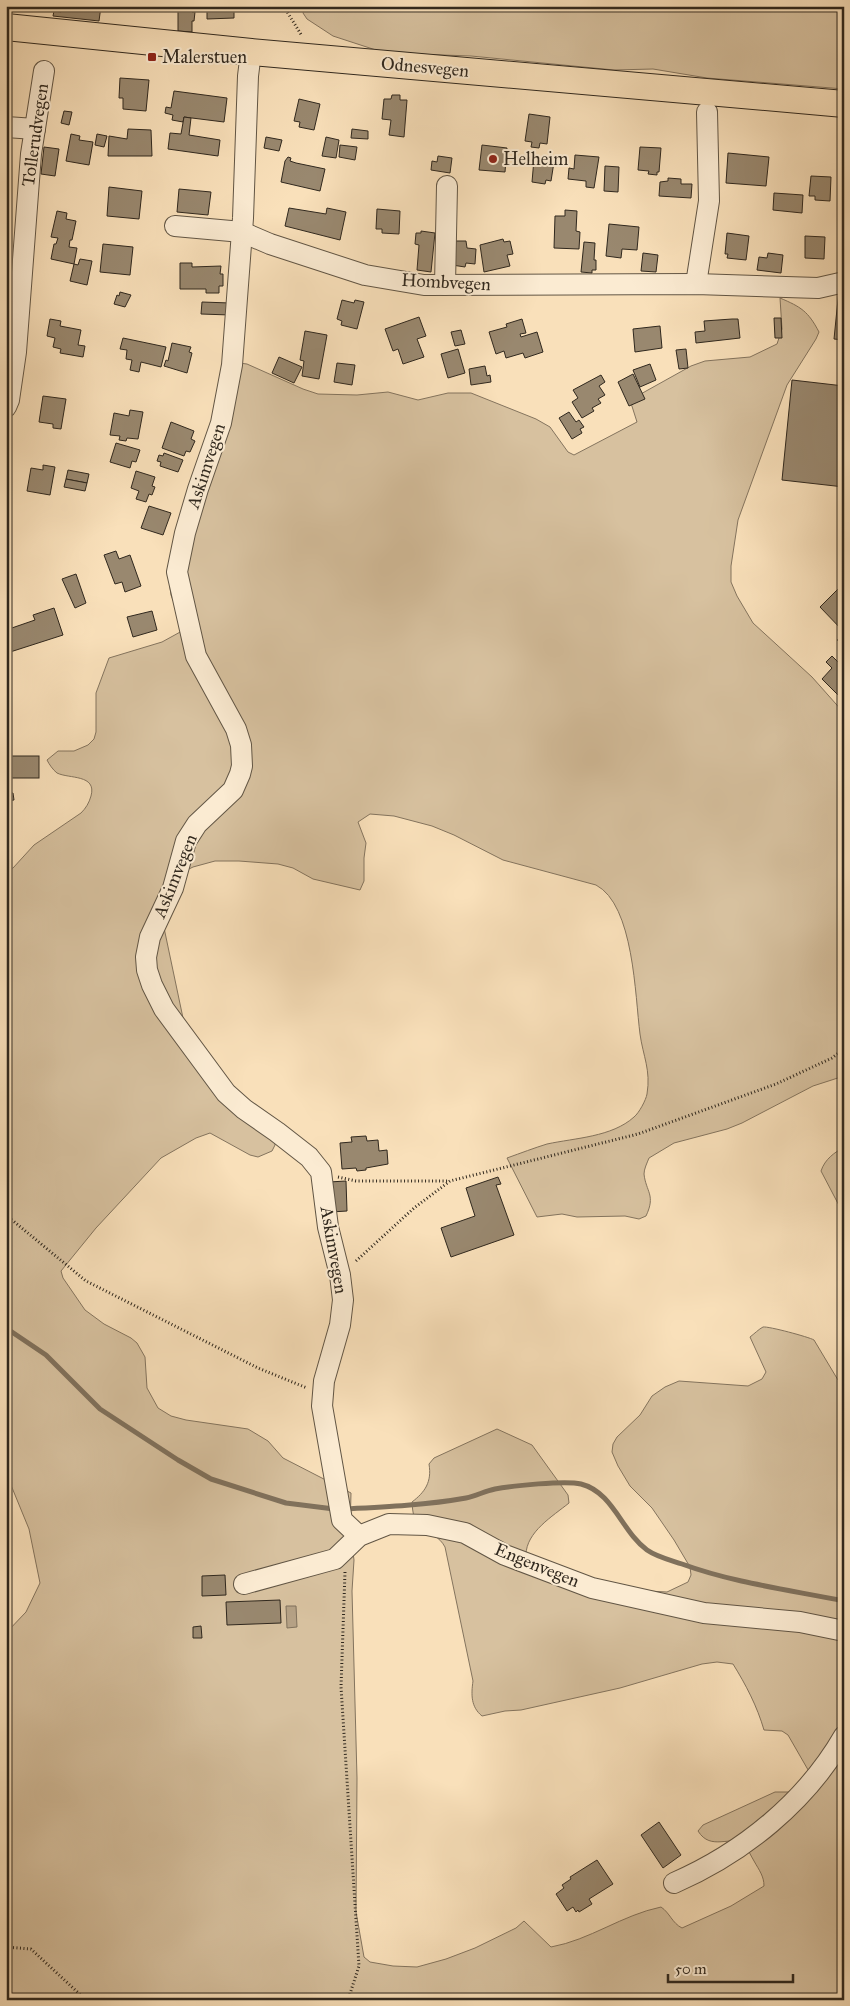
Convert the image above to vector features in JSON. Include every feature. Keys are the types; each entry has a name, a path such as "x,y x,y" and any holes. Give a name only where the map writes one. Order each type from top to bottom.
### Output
{"main road":[{"name":"Odnesvegen","path":"6,27 251,52 844,104"}],"street":[{"name":"Askimvegen","path":"251,52 248,76 242,232 232,365 221,423 185,533 178,572 196,656 236,729 241,745 242,766 233,790 197,824 186,841 173,888 150,937 146,957 147,970 152,985 164,1009 226,1094 309,1157 321,1172 328,1227 342,1286 342,1312 322,1393 322,1406 342,1520 352,1543"},
{"name":"Tollerudvegen","path":"6,407 9,400 16,352 14,273 30,154 44,71"},
{"path":"696,284 709,201 707,112"},
{"path":"6,127 34,130"},
{"path":"445,285 447,186"},
{"name":"Hombvegen","path":"175,226 242,232 270,244 364,275 424,285 696,284 818,288 840,283"},
{"name":"Engenvegen","path":"244,1584 335,1559 352,1543 389,1524 427,1525 465,1534 505,1555 592,1588 704,1613 800,1622 844,1631"},
{"path":"674,1883 726,1856 764,1828 820,1772 844,1736"}],"path":[{"path":"321,1172 356,1181 450,1181 602,1145 647,1132 776,1084 832,1058 844,1049"},
{"path":"340,1275 414,1208 450,1181"},
{"path":"6,1215 86,1281 258,1368 322,1393"},
{"path":"348,2000 359,1966 341,1687 352,1543"},
{"path":"6,1947 31,1948 86,2000"}],"shaded area":[{"path":"304,6 844,6 844,89 707,78 653,69 614,70 471,56 385,53 333,36 307,19 303,13"},
{"path":"780,298 803,310 819,332 787,385 738,520 731,566 731,582 753,623 812,677 844,713 844,1076 813,1086 727,1129 674,1143 649,1158 644,1174 650,1194 649,1209 646,1216 639,1219 625,1216 577,1217 562,1214 537,1217 507,1158 547,1144 593,1136 615,1129 636,1115 646,1097 648,1085 647,1070 640,1034 634,975 625,931 618,911 609,896 596,885 503,860 432,826 394,816 370,814 358,822 366,843 364,881 360,890 313,879 293,868 278,864 239,861 215,861 193,867 173,877 159,904 183,1018 207,1066 275,1137 275,1145 272,1151 258,1157 250,1155 210,1133 196,1138 161,1158 96,1228 61,1271 63,1278 85,1310 104,1324 137,1343 145,1357 147,1388 158,1408 171,1416 186,1420 248,1429 268,1441 283,1458 351,1493 350,1530 354,1560 352,1591 357,1778 356,1912 364,1957 370,1962 393,1966 417,1967 446,1959 475,1948 516,1928 524,1921 551,1947 579,1939 633,1916 661,1907 682,1928 731,1906 764,1886 761,1873 744,1845 733,1841 715,1842 703,1837 698,1831 703,1825 775,1792 798,1792 811,1775 788,1735 782,1731 764,1730 751,1696 733,1664 717,1662 702,1664 620,1688 521,1710 482,1716 474,1705 473,1681 445,1547 440,1540 425,1532 416,1523 412,1502 421,1494 426,1486 430,1470 429,1464 434,1458 497,1429 532,1445 568,1495 569,1503 548,1519 530,1539 526,1555 627,1590 667,1592 688,1582 691,1575 690,1567 652,1508 630,1486 618,1466 612,1452 613,1444 617,1437 640,1415 652,1396 665,1387 679,1381 748,1386 762,1379 766,1372 750,1337 763,1327 814,1340 838,1380 844,1382 844,2000 6,2000 6,1633 26,1612 40,1583 29,1529 6,1473 6,872 13,868 34,845 81,813 89,801 92,789 90,784 81,778 57,773 47,760 58,751 74,751 88,745 94,739 96,732 96,693 109,658 162,642 182,631 182,623 171,595 169,580 239,363 247,364 318,394 357,395 388,392 418,400 448,393 471,393 536,419 550,427 568,452 574,455 637,422 630,400 691,366 705,361 750,357 777,344 782,329"},
{"path":"844,1147 844,1215 821,1171 827,1160"},
{"path":"286,1606 296,1606 297,1627 287,1628"}],"building":[{"path":"61,6 101,6 99,21 53,16 54,11 61,12"},
{"path":"178,6 193,7 192,12 195,12 194,21 192,21 192,32 178,31"},
{"path":"207,6 234,6 234,18 207,19"},
{"path":"120,78 149,80 146,111 123,109 123,98 119,98"},
{"path":"174,91 227,98 224,122 184,117 183,122 172,120 173,115 165,113 166,107 171,108"},
{"path":"392,95 400,95 400,100 407,100 404,137 389,135 391,120 382,119 384,99 391,99"},
{"path":"299,99 320,104 314,130 299,127 300,122 294,121"},
{"path":"64,111 72,112 69,125 61,123"},
{"path":"529,114 550,117 547,144 540,143 539,148 531,147 532,142 525,141"},
{"path":"184,117 191,118 189,135 220,140 218,156 168,149 170,133 181,134"},
{"path":"128,129 151,130 152,156 108,156 109,136 127,139"},
{"path":"352,129 368,131 368,139 351,138"},
{"path":"71,134 80,136 79,140 93,142 89,165 66,161"},
{"path":"97,134 107,136 104,147 95,145"},
{"path":"266,137 282,140 279,151 264,148"},
{"path":"326,137 339,140 336,158 322,156"},
{"path":"340,145 357,147 355,160 339,157"},
{"name":"Helheim","path":"482,145 507,148 505,172 479,170"},
{"path":"44,147 59,149 55,176 41,174"},
{"path":"640,147 661,148 659,172 657,172 657,175 648,174 649,171 638,170"},
{"path":"728,153 769,157 766,186 726,183"},
{"path":"575,155 599,157 594,188 586,187 586,181 568,179 569,168 574,169"},
{"path":"438,156 452,158 450,173 431,170 432,161 437,162"},
{"path":"288,157 291,158 290,161 296,163 325,169 320,191 281,182 285,161"},
{"path":"534,159 554,162 551,181 546,180 545,184 532,182"},
{"path":"605,166 619,167 618,192 604,191"},
{"path":"811,176 831,177 830,201 815,200 815,196 809,196"},
{"path":"668,178 681,179 681,184 692,184 691,198 659,196 660,182 668,181"},
{"path":"109,187 142,191 139,219 107,216"},
{"path":"179,189 211,192 208,215 177,212"},
{"path":"774,193 803,195 802,213 773,210"},
{"path":"289,208 326,214 327,208 346,212 340,240 285,226"},
{"path":"377,209 400,211 399,234 382,233 382,229 376,229"},
{"path":"565,210 577,211 576,231 580,232 579,249 554,248 555,216 565,216"},
{"path":"57,211 67,213 66,219 76,221 69,247 77,248 74,264 51,259 54,244 56,244 58,238 51,237"},
{"path":"609,224 639,227 637,250 622,249 621,258 606,256"},
{"path":"421,231 435,233 431,272 417,270 419,245 415,244 416,233 421,233"},
{"path":"727,233 749,236 746,260 727,258 728,254 725,254"},
{"path":"805,236 825,237 824,259 805,258"},
{"path":"503,239 504,242 510,241 513,254 507,255 510,266 484,272 480,245"},
{"path":"456,241 466,241 467,248 476,249 475,264 466,263 465,267 452,265"},
{"path":"584,242 595,243 594,260 596,260 596,270 592,270 592,273 581,272"},
{"path":"103,244 133,247 130,275 100,272"},
{"path":"643,253 658,255 656,272 641,271"},
{"path":"768,253 783,255 781,273 757,270 759,257 767,258"},
{"path":"80,259 92,261 87,285 70,281 74,264 78,265"},
{"path":"180,263 192,263 192,267 221,266 220,274 223,274 223,286 219,286 219,293 206,293 206,289 180,289"},
{"path":"839,289 844,290 844,340 834,339"},
{"path":"120,292 131,295 125,307 114,304"},
{"path":"342,300 354,303 355,300 364,302 357,329 341,325 342,321 337,319"},
{"path":"202,302 230,303 230,315 201,314"},
{"path":"419,317 426,336 417,339 424,357 403,364 398,349 393,351 385,329"},
{"path":"774,318 781,318 782,338 775,338"},
{"path":"50,319 61,321 60,326 81,330 78,345 85,346 83,357 60,353 61,349 53,347 55,338 47,336"},
{"path":"522,319 526,333 520,334 521,337 537,332 543,352 525,358 523,353 506,358 504,351 496,354 489,332 507,327 506,324"},
{"path":"738,319 740,338 696,343 695,332 705,331 704,321"},
{"path":"660,326 662,348 635,352 633,329"},
{"path":"461,330 465,344 455,346 451,332"},
{"path":"305,331 327,335 319,379 302,376 304,361 300,360"},
{"path":"123,338 166,347 161,367 141,362 139,372 130,370 132,360 126,359 127,350 120,349"},
{"path":"172,343 191,347 189,352 192,353 187,373 164,366 166,360 168,361"},
{"path":"458,349 465,373 448,378 441,354"},
{"path":"686,349 688,368 679,369 676,350"},
{"path":"279,357 302,367 294,383 272,373"},
{"path":"337,363 355,365 352,385 334,382"},
{"path":"650,364 656,380 640,387 633,370"},
{"path":"485,366 487,376 490,375 491,382 471,385 469,369"},
{"path":"633,374 645,399 629,406 618,382"},
{"path":"601,375 605,382 599,386 605,395 598,399 601,403 592,408 594,411 582,418 572,402 578,398 573,390"},
{"path":"792,380 844,386 844,487 782,480"},
{"path":"43,396 66,399 61,429 53,428 53,424 39,422"},
{"path":"130,410 143,412 138,439 127,438 126,441 119,440 120,436 110,435 114,413 129,416"},
{"path":"569,412 576,422 579,420 584,427 580,429 582,433 572,439 559,418"},
{"path":"171,422 194,431 191,439 195,441 190,452 186,451 184,456 162,448"},
{"path":"116,443 140,450 136,462 132,461 130,468 110,462"},
{"path":"164,453 183,460 178,472 160,466 161,462 157,461 159,455 163,456"},
{"path":"43,465 55,467 50,495 27,491 31,468 43,470"},
{"path":"68,470 89,474 87,483 66,479"},
{"path":"136,471 155,477 152,486 155,487 152,495 149,494 146,502 136,499 139,491 131,488"},
{"path":"66,479 87,483 85,491 64,487"},
{"path":"149,506 171,513 163,535 141,528"},
{"path":"116,551 119,559 130,555 141,586 125,592 122,582 115,584 104,555"},
{"path":"76,574 86,603 75,608 62,579"},
{"path":"844,583 844,632 820,607"},
{"path":"54,608 63,635 7,653 6,630 35,620 33,615"},
{"path":"152,611 157,630 133,637 127,617"},
{"path":"844,634 844,647 837,640"},
{"path":"832,656 838,662 844,657 844,701 822,679 832,668 826,662"},
{"path":"6,756 39,756 39,778 6,778"},
{"path":"6,793 13,793 14,800 6,801"},
{"path":"366,1136 367,1141 378,1140 379,1151 387,1150 388,1164 357,1171 356,1168 342,1169 340,1143 352,1142 351,1137"},
{"path":"498,1177 501,1184 496,1185 514,1235 451,1257 441,1228 475,1216 466,1188"},
{"path":"346,1181 347,1211 331,1212 329,1182"},
{"path":"225,1575 226,1595 202,1596 202,1576"},
{"path":"280,1600 281,1623 227,1625 226,1602"},
{"path":"201,1626 202,1638 193,1638 193,1627"},
{"path":"659,1822 681,1855 663,1868 641,1835"},
{"path":"597,1860 613,1884 589,1899 592,1904 579,1912 578,1910 576,1912 573,1907 567,1911 556,1894 564,1888 562,1885 571,1879 570,1877"}],"waterway":[{"path":"6,1328 46,1355 100,1409 178,1460 211,1479 286,1503 334,1509"},
{"path":"345,1509 436,1502 466,1498 495,1489 525,1485 551,1483 581,1484 592,1488 601,1495 638,1542 655,1555 702,1571 762,1586 844,1601"}],"place":[{"name":"Malerstuen","path":"152,57"},
{"name":"Helheim","path":"493,159"}]}
